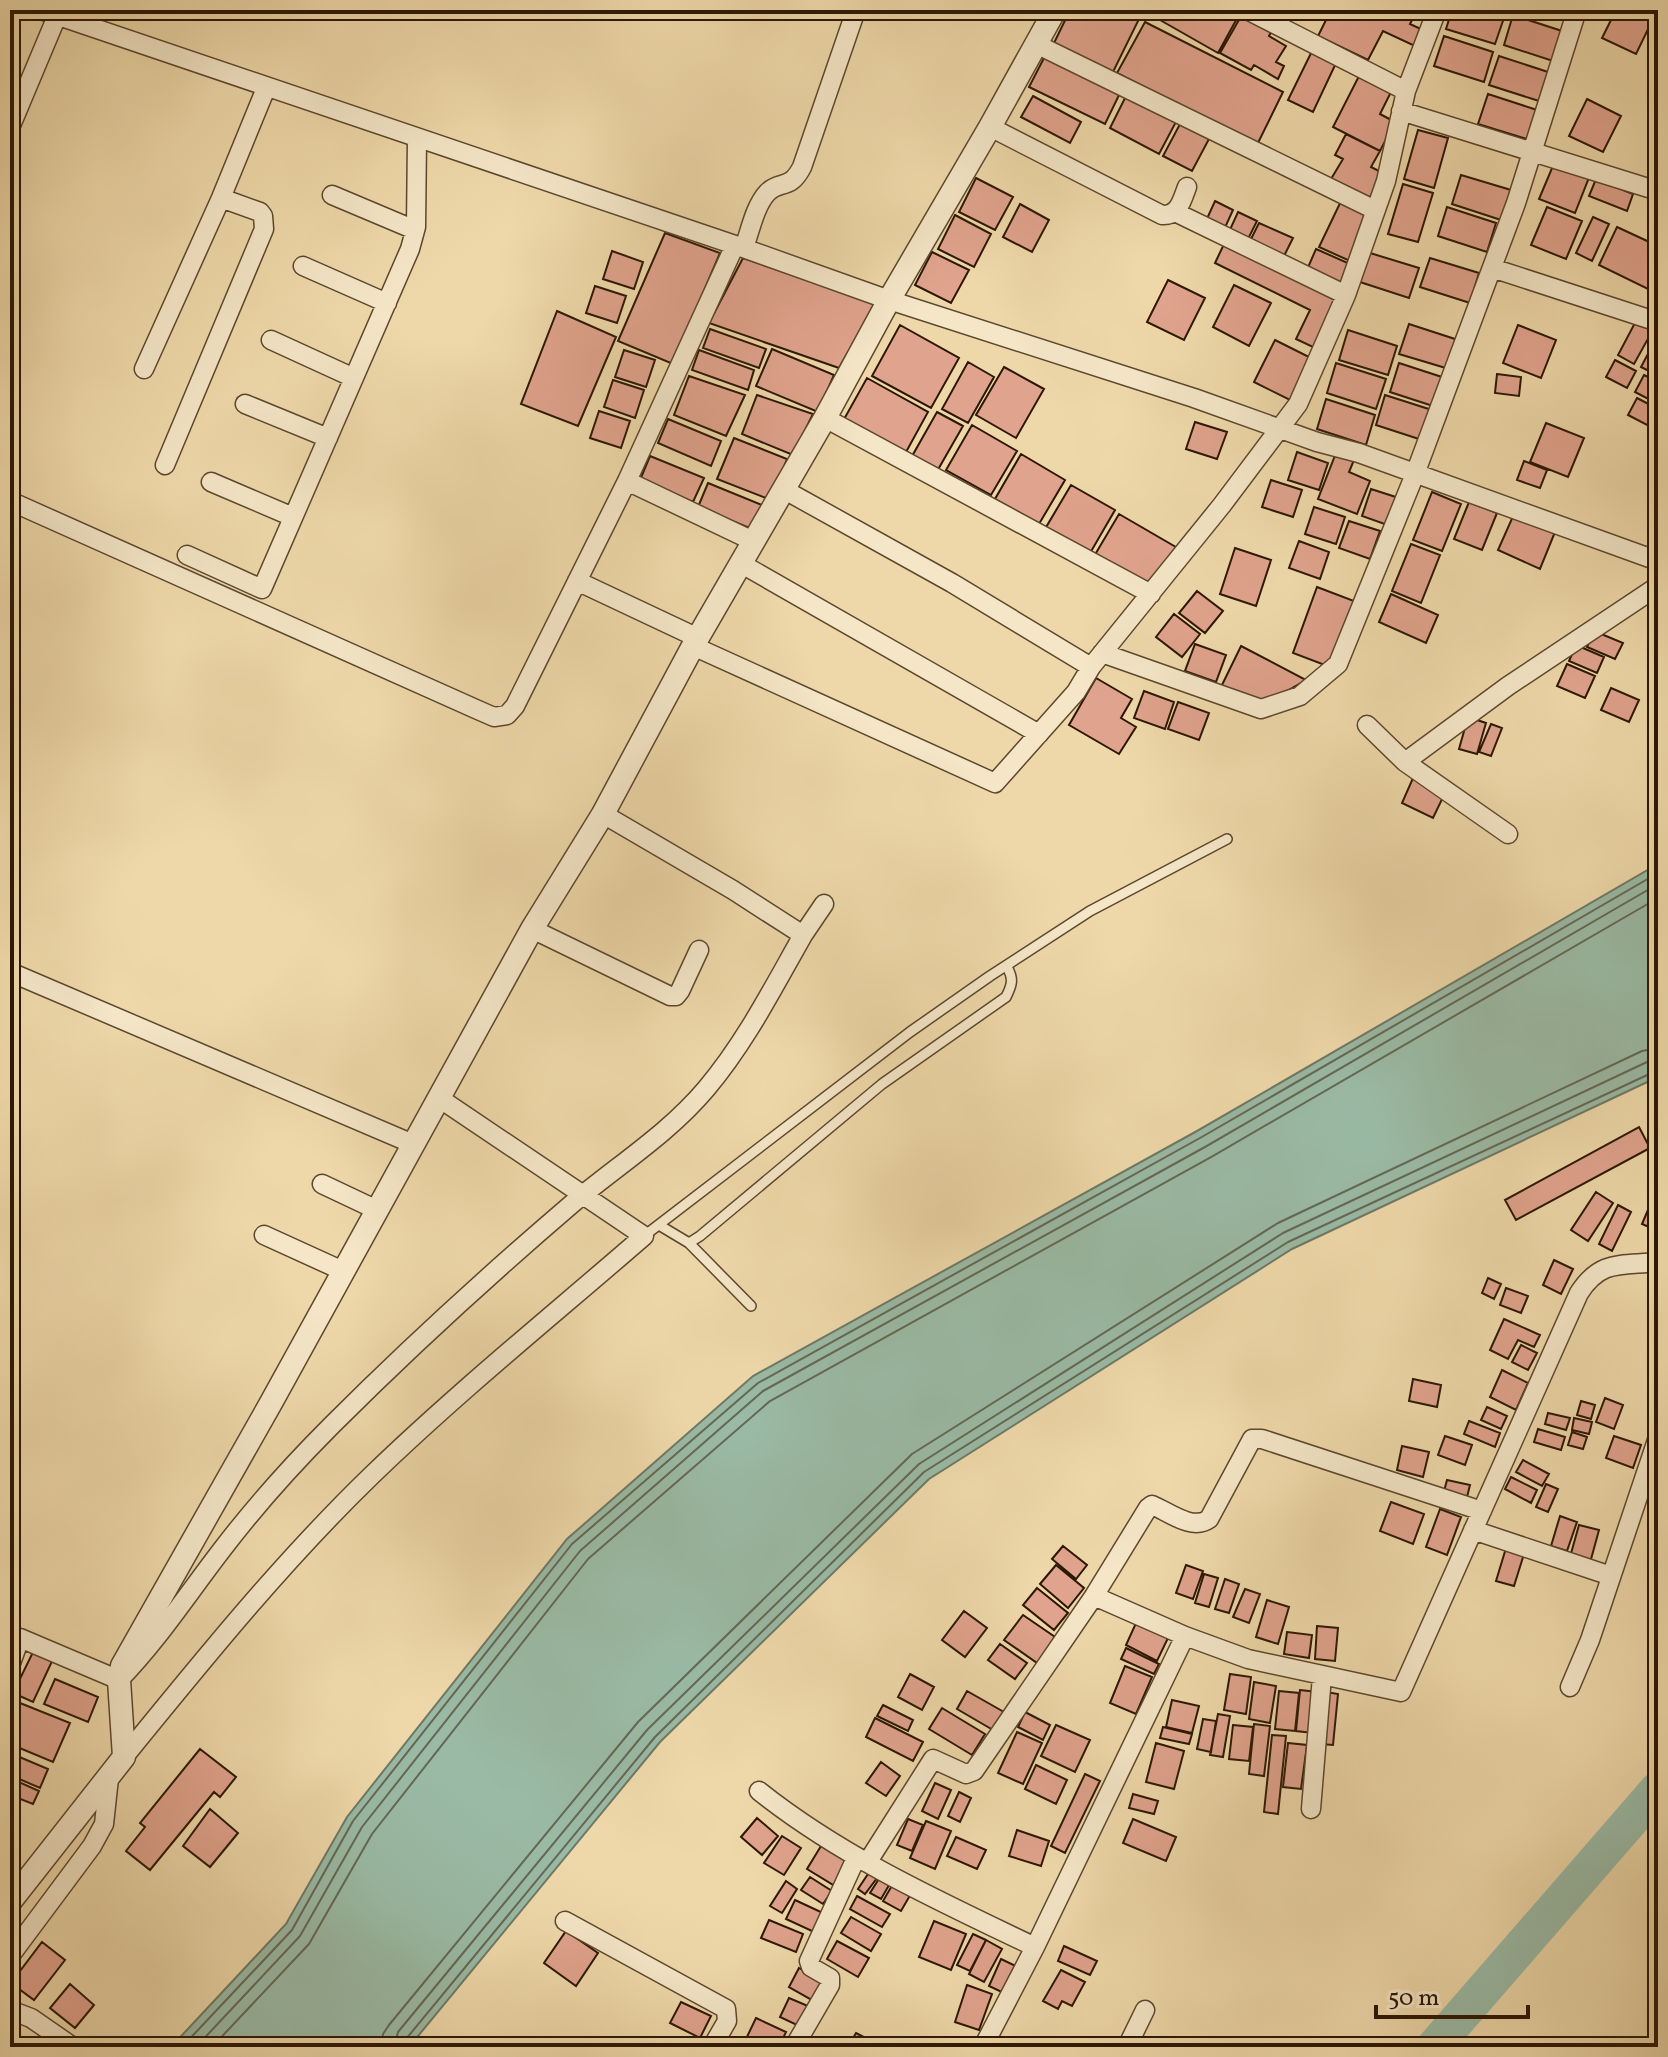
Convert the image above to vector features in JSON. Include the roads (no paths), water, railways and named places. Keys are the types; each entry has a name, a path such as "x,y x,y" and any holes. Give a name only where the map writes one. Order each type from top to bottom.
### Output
{"street":[{"path":"10,501 494,717 507,715 515,706 627,481 764,196 773,187 786,186 796,178 802,167 856,10"},
{"path":"124,1757 120,1688 122,1666 532,929 603,814 695,642 1055,10"},
{"path":"1247,10 1406,91"},
{"path":"577,581 695,642 995,783 1076,692 1096,660 1298,404 1346,295 1386,181 1406,91 1437,10"},
{"path":"783,489 1096,660 1261,709 1300,696 1341,659 1492,268 1577,10"},
{"path":"10,128 49,13 740,246 889,300 1359,453 1658,561"},
{"path":"1036,44 1375,210"},
{"path":"144,369 221,198 266,88"},
{"path":"1401,111 1658,191"},
{"path":"990,127 1162,215 1175,212 1187,187"},
{"path":"187,555 262,589 410,249 415,230 417,138"},
{"path":"332,195 415,230"},
{"path":"165,465 264,229 260,212 221,198"},
{"path":"1175,212 1346,295"},
{"path":"303,266 387,303"},
{"path":"1492,268 1658,322"},
{"path":"271,340 354,378"},
{"path":"245,404 328,438"},
{"path":"825,418 1151,594"},
{"path":"627,481 753,541"},
{"path":"211,482 293,517"},
{"path":"740,563 1039,734"},
{"path":"1405,762 1508,686 1658,586"},
{"path":"1367,725 1405,762 1508,834"},
{"path":"603,814 803,935"},
{"path":"120,1688 225,1545 307,1450 415,1342 584,1194 639,1153 709,1086 753,1023 824,904"},
{"path":"532,929 670,996 676,996 680,991 699,950"},
{"path":"10,972 413,1144"},
{"path":"10,1902 234,1622 371,1476 652,1230 584,1194 439,1098"},
{"path":"322,1184 377,1210"},
{"path":"264,1235 343,1271"},
{"path":"1094,1596 1185,1636 1248,1659 1401,1692 1579,1293 1590,1276 1604,1268 1658,1262"},
{"path":"1570,1687 1590,1640 1658,1437"},
{"path":"794,2047 830,1985 830,1978 811,1967 809,1961 861,1861 933,1759 966,1774 974,1771 1094,1596 1152,1505 1193,1523 1203,1523 1209,1519 1252,1439 1262,1439 1482,1511"},
{"path":"1473,1530 1611,1576"},
{"path":"983,2047 1035,1947 1185,1636"},
{"path":"10,1666 20,1638 120,1688"},
{"path":"1311,1809 1322,1676"},
{"path":"10,1956 92,1846 104,1824 109,1778"},
{"path":"759,1791 786,1813 861,1861 1035,1947"},
{"path":"565,1921 726,2009 727,2021 712,2047"},
{"path":"10,2010 31,2018 73,2047"},
{"path":"1127,2047 1145,2010"}],"lane":[{"path":"652,1230 910,1032 1090,911 1227,839"},
{"path":"689,1243 882,1084 1006,997 1012,985 1012,976 1007,967"},
{"path":"652,1230 689,1243 751,1306"}],"water":[{"path":"1658,864 1658,1077 1292,1249 929,1479 660,1742 409,2047 171,2047 286,1924 347,1817 567,1539 753,1376 1197,1131"}],"waterway":[{"path":"1434,2047 1658,1789"}]}
